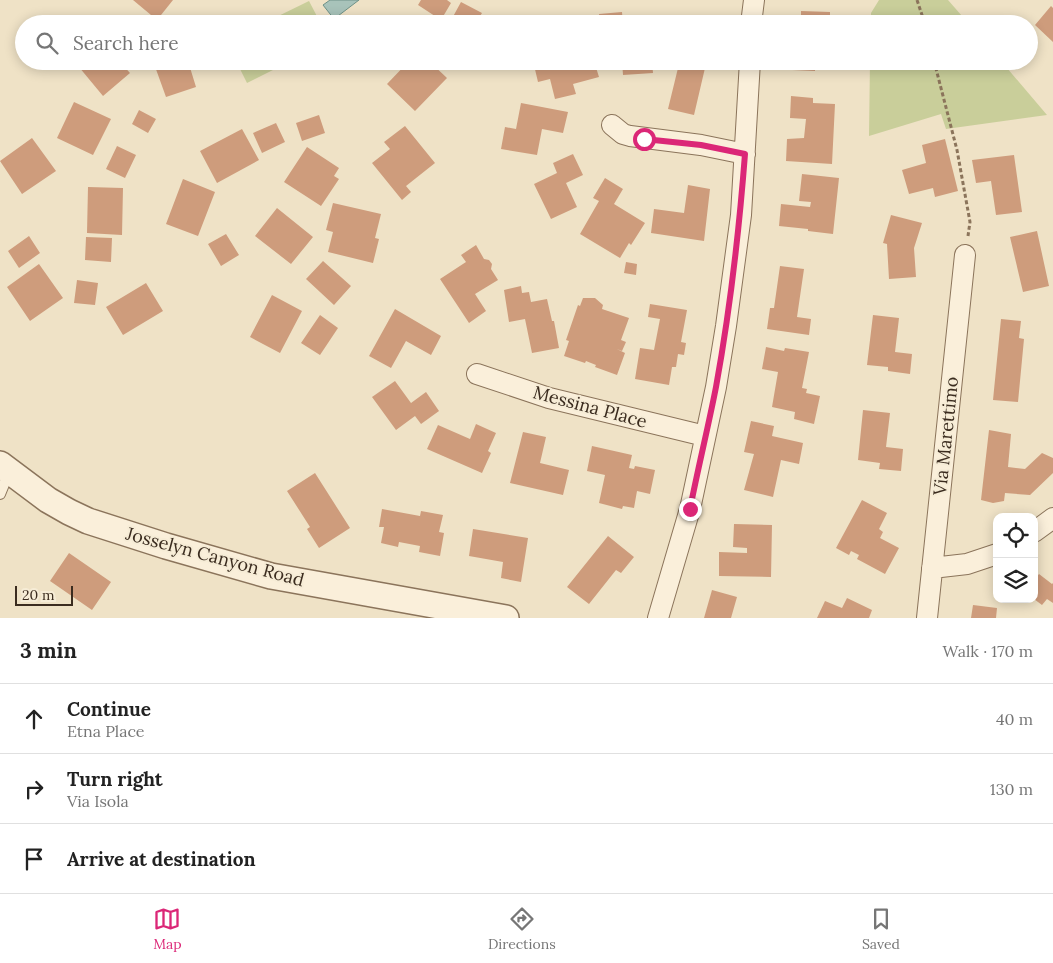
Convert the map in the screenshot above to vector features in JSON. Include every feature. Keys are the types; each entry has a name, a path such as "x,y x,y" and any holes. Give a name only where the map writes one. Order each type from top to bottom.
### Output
{"street":[{"path":"752,15 754,0"},
{"path":"658,618 690,509 716,387 741,215 750,70"},
{"path":"612,125 623,134 630,136 701,145 745,154"},
{"name":"Via Marettimo","path":"927,618 965,255"},
{"name":"Messina Place","path":"477,374 549,398 705,436"},
{"name":"Josselyn Canyon Road","path":"3,477 88,521 212,560 271,576 506,618"},
{"path":"1038,529 1053,518"},
{"path":"932,568 967,564 993,555"}],"path":[{"path":"917,0 922,15"},
{"path":"936,70 957,150 970,222 965,255"}],"green space":[{"path":"879,0 948,0 961,15 871,15"},
{"path":"309,1 316,15 280,15"},
{"path":"240,70 273,70 247,83"},
{"path":"870,70 1009,70 1047,115 946,129 941,114 869,136"}],"water":[{"path":"330,0 359,0 339,15 331,15 323,5"}],"building":[{"path":"133,0 173,0 161,15 151,15"},
{"path":"421,0 447,0 451,3 444,15 433,15 418,5"},
{"path":"461,2 482,13 481,15 454,15"},
{"path":"1051,6 1053,8 1053,42 1038,28 1038,21"},
{"path":"801,11 830,12 830,15 801,15"},
{"path":"622,12 622,15 599,15"},
{"path":"81,70 127,70 130,73 103,96"},
{"path":"156,70 191,70 196,87 166,97"},
{"path":"400,70 439,70 447,78 415,111 387,84"},
{"path":"535,70 597,70 599,77 573,84 576,94 555,99 550,79 538,82"},
{"path":"623,70 653,70 653,73 623,75"},
{"path":"678,70 705,70 694,115 668,109"},
{"path":"791,96 813,98 813,103 835,104 832,164 786,161 787,139 804,138 806,119 790,118"},
{"path":"74,102 111,119 93,155 57,138"},
{"path":"521,103 568,112 563,133 542,129 537,155 501,149 505,127 516,129"},
{"path":"139,110 156,119 148,133 132,124"},
{"path":"319,115 325,133 302,141 296,123"},
{"path":"276,123 285,142 262,153 253,133"},
{"path":"405,126 435,163 406,186 411,192 402,200 372,163 390,149 384,142"},
{"path":"242,129 259,160 217,183 200,151"},
{"path":"32,138 56,171 22,194 0,161"},
{"path":"945,139 958,191 935,197 933,188 909,194 902,170 926,163 922,145"},
{"path":"117,146 136,155 125,178 106,169"},
{"path":"307,147 339,168 334,176 339,179 321,206 284,182"},
{"path":"573,154 583,175 566,183 577,207 551,219 534,184 557,173 553,163"},
{"path":"1014,155 1022,212 996,215 991,181 976,183 972,160"},
{"path":"802,174 839,178 833,234 779,226 781,204 810,207 811,202 799,201"},
{"path":"605,178 623,189 614,204 645,223 620,258 580,234 599,201 593,198"},
{"path":"183,179 215,192 198,236 166,224"},
{"path":"688,185 710,189 704,241 651,233 654,209 684,213"},
{"path":"88,187 123,188 122,235 87,233"},
{"path":"333,203 381,214 375,238 379,239 373,263 328,252 333,232 326,230"},
{"path":"277,208 313,237 291,264 255,236"},
{"path":"891,215 922,223 914,248 916,277 889,279 887,244 883,243"},
{"path":"1037,231 1049,286 1023,292 1010,237"},
{"path":"226,234 239,255 221,266 208,244"},
{"path":"29,236 40,253 19,268 8,251"},
{"path":"86,237 112,238 111,262 85,260"},
{"path":"476,245 484,259 489,260 492,264 491,269 498,280 475,294 486,311 469,323 440,279 466,262 461,255"},
{"path":"323,261 351,286 334,305 306,279"},
{"path":"626,262 637,264 636,275 624,273"},
{"path":"39,264 63,298 30,321 7,287"},
{"path":"780,266 804,269 797,317 811,319 809,335 767,329 770,308 774,308"},
{"path":"77,280 98,283 95,305 74,303"},
{"path":"146,283 163,311 123,335 106,307"},
{"path":"521,286 522,293 529,292 531,302 547,299 552,321 554,321 559,348 532,353 525,319 509,322 504,290"},
{"path":"272,295 302,311 280,353 250,337"},
{"path":"583,298 595,298 603,305 602,309 629,318 621,340 626,342 622,351 617,349 625,353 617,375 595,367 596,365 586,361 585,363 564,356 569,341 566,340 578,305 580,306"},
{"path":"650,304 687,310 681,342 686,343 684,355 678,354 676,367 672,367 669,385 635,379 640,348 654,350 660,319 648,317"},
{"path":"395,309 441,336 431,355 406,341 391,368 369,356"},
{"path":"320,315 338,328 320,355 301,343"},
{"path":"873,315 899,318 895,352 912,354 910,374 888,371 888,367 867,365"},
{"path":"1001,319 1021,321 1019,338 1024,339 1018,402 993,400"},
{"path":"766,347 784,351 785,348 809,352 802,388 807,389 806,393 820,396 814,424 794,419 795,412 772,407 778,372 762,369"},
{"path":"395,381 411,403 426,392 439,411 421,424 415,416 396,430 372,397"},
{"path":"863,410 890,413 886,447 903,449 901,471 879,469 880,463 858,460"},
{"path":"751,421 774,426 772,436 803,443 799,464 781,460 773,497 744,490 754,454 744,452"},
{"path":"476,424 496,433 488,451 491,453 482,473 427,449 438,425 470,439"},
{"path":"989,430 1011,434 1008,467 1025,469 1042,453 1053,458 1053,473 1030,495 1005,493 1004,501 993,503 981,500"},
{"path":"523,432 546,437 540,463 569,470 563,495 510,483"},
{"path":"592,446 632,455 629,468 634,469 635,466 655,470 650,494 637,491 634,508 623,506 622,509 599,503 605,475 587,471"},
{"path":"315,473 350,528 319,548 307,529 310,527 287,491"},
{"path":"862,500 887,513 879,529 883,532 880,538 899,548 885,574 857,559 859,555 851,551 849,555 836,548"},
{"path":"382,509 420,516 421,511 443,515 439,532 444,533 440,556 419,552 420,546 399,542 398,547 381,543 384,527 379,527"},
{"path":"734,524 772,525 771,577 719,576 719,552 747,553 747,548 733,547"},
{"path":"473,529 528,538 521,582 501,578 503,562 469,556"},
{"path":"608,536 634,557 621,573 616,570 589,604 567,587"},
{"path":"69,553 111,582 92,610 50,581"},
{"path":"1039,574 1053,583 1053,603 1047,599 1042,605 1038,602"},
{"path":"712,590 737,597 731,618 704,618"},
{"path":"847,598 872,610 869,618 817,618 825,601 842,608"},
{"path":"973,605 997,608 996,618 971,618"}],"route":[{"path":"644,139 701,145 745,154 741,215 726,326 716,387 690,509"}]}
